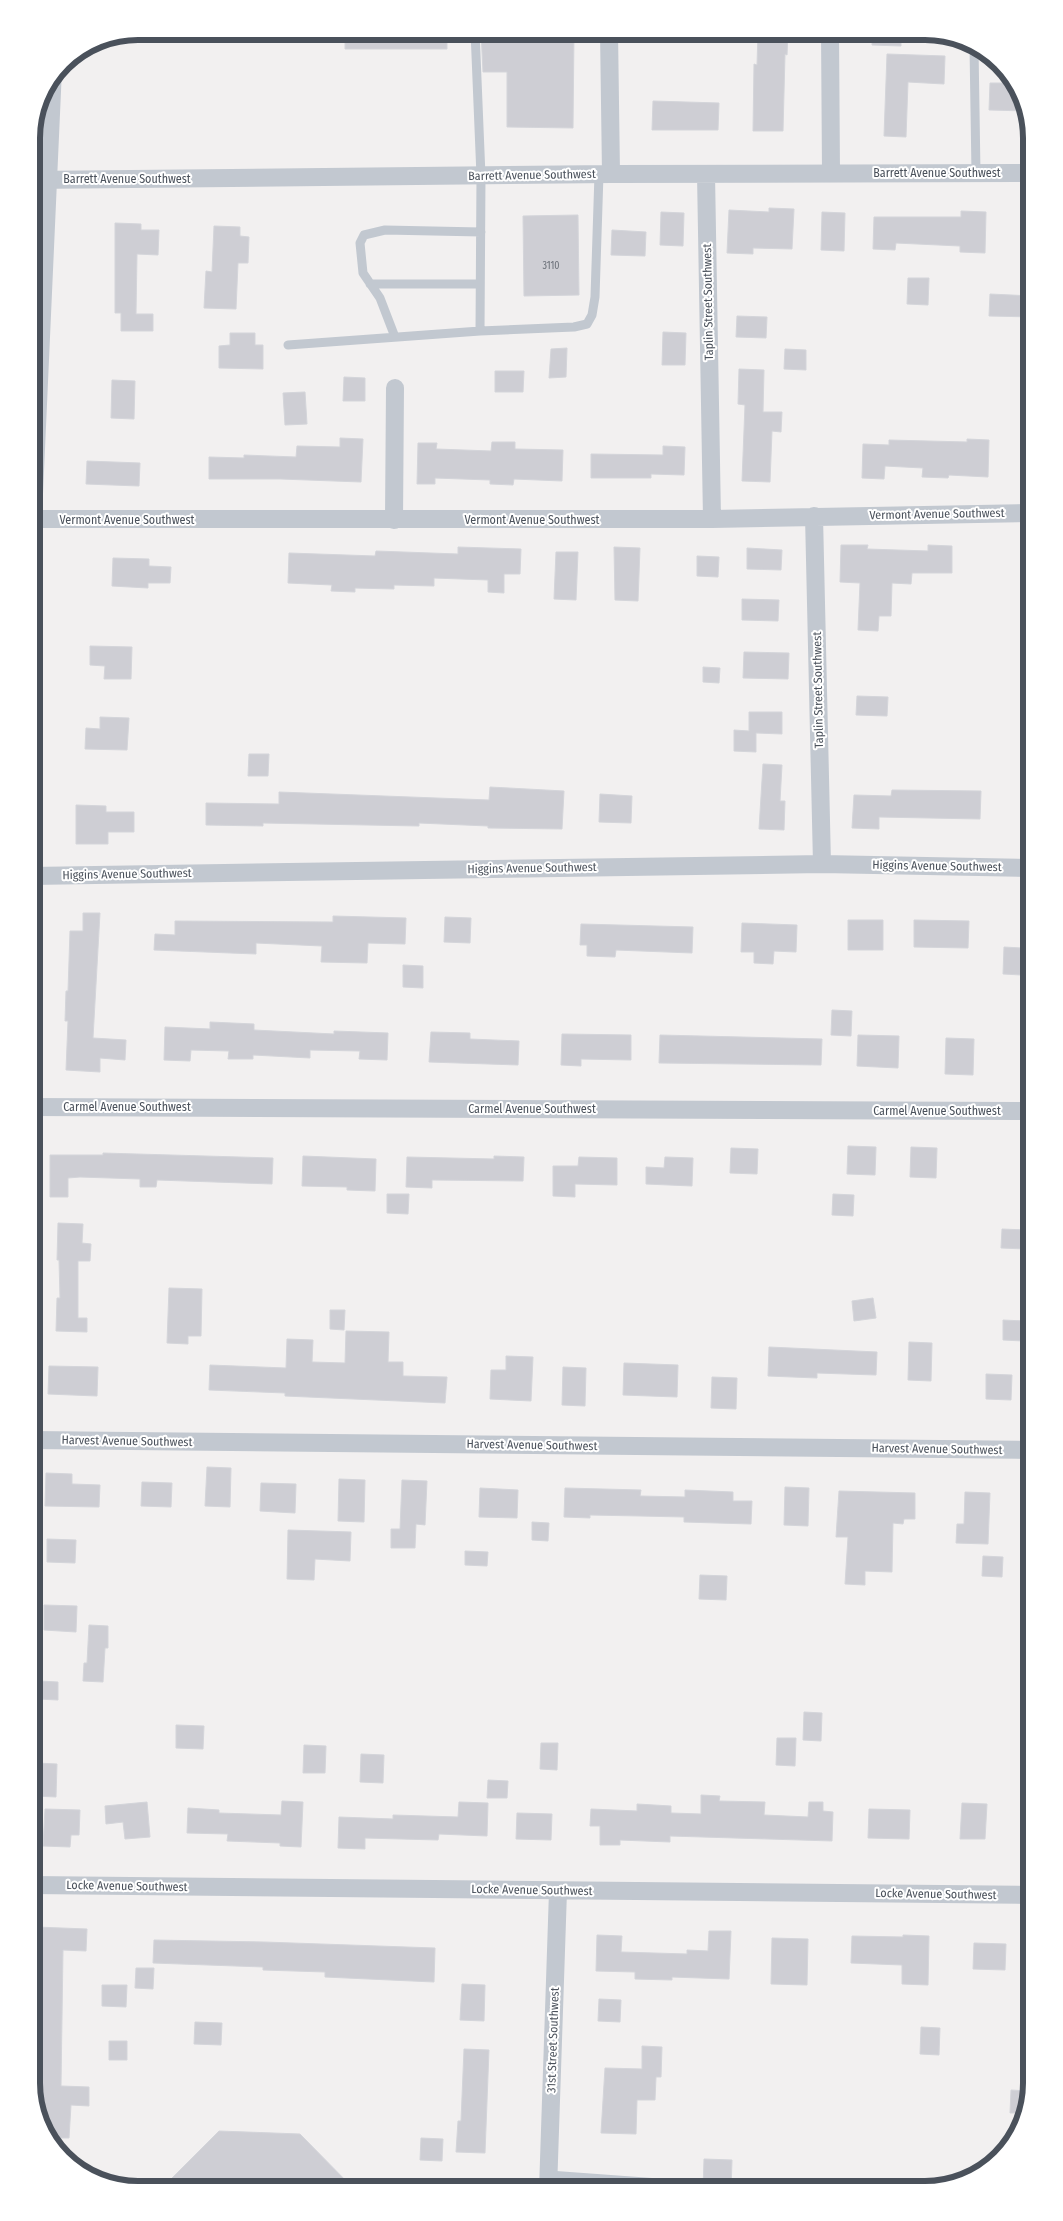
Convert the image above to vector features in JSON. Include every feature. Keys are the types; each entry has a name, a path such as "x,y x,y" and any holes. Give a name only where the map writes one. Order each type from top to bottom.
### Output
{"street":[{"path":"605,174 609,40"},
{"path":"830,40 830,173"},
{"path":"40,172 49,98"},
{"name":"Barrett Avenue Southwest","path":"40,180 605,174 1023,173"},
{"name":"Taplin Street Southwest","path":"706,174 712,519"},
{"path":"394,520 395,388"},
{"name":"Vermont Avenue Southwest","path":"40,520 712,519 1023,513"},
{"name":"Taplin Street Southwest","path":"814,516 822,864"},
{"name":"Higgins Avenue Southwest","path":"40,876 822,864 1023,868"},
{"name":"Carmel Avenue Southwest","path":"40,1107 1023,1111"},
{"name":"Harvest Avenue Southwest","path":"40,1440 1023,1450"},
{"name":"Locke Avenue Southwest","path":"40,1885 1023,1895"},
{"name":"31st Street Southwest","path":"548,2181 558,1891"}],"lane":[{"path":"475,40 481,176 480,331"},
{"path":"974,53 976,173"},
{"path":"288,345 480,331 574,327 587,324 592,315 595,297 605,174"},
{"path":"395,337 380,298 363,274 360,243 364,235 385,230 480,232"},
{"path":"370,284 480,284"}],"building":[{"path":"345,40 447,40 447,49 345,49"},
{"path":"481,40 574,40 573,128 507,127 507,72 483,72"},
{"path":"758,40 788,40 787,55 785,54 783,131 753,131 754,64 757,65"},
{"path":"872,40 901,40 901,46 872,45"},
{"path":"887,54 945,56 944,84 908,82 906,137 884,136"},
{"path":"990,83 1006,83 1019,111 989,110"},
{"path":"653,101 719,103 718,130 652,130"},
{"path":"769,208 794,209 792,249 753,248 753,254 727,253 729,210 769,212"},
{"path":"961,211 986,212 985,253 960,252 960,246 896,243 895,250 873,249 874,217 961,217"},
{"path":"661,212 684,213 683,246 660,245"},
{"path":"822,212 845,213 844,251 821,250"},
{"path":"578,215 579,295 524,296 523,216"},
{"path":"115,223 141,224 141,230 159,230 158,255 137,254 136,314 153,314 153,331 121,331 121,313 115,313"},
{"path":"214,226 240,227 240,236 249,237 248,263 238,263 236,309 204,308 206,271 212,272"},
{"path":"612,230 646,232 645,256 611,255"},
{"path":"908,278 929,278 928,305 907,304"},
{"path":"990,294 1023,296 1023,317 989,316"},
{"path":"737,316 767,317 766,338 736,337"},
{"path":"663,332 686,333 685,365 662,365"},
{"path":"230,333 255,333 255,345 263,345 263,369 219,368 219,346 230,345"},
{"path":"567,348 566,377 549,378 551,349"},
{"path":"785,349 806,350 806,370 784,369"},
{"path":"739,369 764,370 763,412 782,412 781,432 772,431 770,482 742,481 745,405 738,404"},
{"path":"495,371 524,371 523,392 495,392"},
{"path":"344,377 365,378 365,401 343,401"},
{"path":"112,380 135,381 134,419 111,418"},
{"path":"305,392 307,424 285,425 283,393"},
{"path":"340,438 363,439 361,482 209,479 209,457 244,458 244,455 296,457 297,446 340,447"},
{"path":"967,439 989,440 988,477 949,475 948,478 922,477 923,468 885,466 884,479 862,478 863,444 889,445 889,440 967,442"},
{"path":"492,442 515,442 515,449 563,450 562,481 514,479 513,485 490,484 490,480 435,478 435,484 417,484 418,443 437,443 436,449 491,451"},
{"path":"663,446 685,447 684,475 651,474 651,478 591,478 591,454 663,455"},
{"path":"87,461 140,463 139,486 86,484"},
{"path":"841,545 868,545 867,549 928,551 928,545 952,546 952,573 912,573 911,584 892,583 891,616 879,616 878,631 858,630 860,583 840,582"},
{"path":"458,547 521,549 520,574 504,574 504,593 488,592 488,580 434,578 434,586 394,585 394,589 355,588 355,592 331,591 332,585 288,583 289,553 375,556 376,551 458,554"},
{"path":"614,547 640,548 638,601 615,600"},
{"path":"747,548 782,550 781,570 747,569"},
{"path":"556,552 578,552 576,600 554,599"},
{"path":"697,556 719,557 718,577 697,576"},
{"path":"113,558 149,559 149,566 171,567 170,583 148,583 148,588 112,586"},
{"path":"742,599 779,600 778,621 742,620"},
{"path":"90,646 132,647 131,679 104,679 105,666 90,665"},
{"path":"744,652 789,653 788,679 743,678"},
{"path":"703,667 720,668 719,683 703,682"},
{"path":"857,696 888,697 887,716 856,715"},
{"path":"749,712 782,712 782,734 756,733 756,752 734,751 734,730 749,731"},
{"path":"100,717 129,718 127,750 85,749 86,728 100,729"},
{"path":"249,754 269,754 268,776 248,776"},
{"path":"763,764 782,765 780,801 785,801 784,830 759,829"},
{"path":"490,787 564,791 562,829 488,828 488,826 419,823 419,826 263,823 263,826 206,825 206,803 279,804 279,792 489,800"},
{"path":"892,790 981,791 980,819 879,817 879,829 852,828 854,795 891,796"},
{"path":"600,794 632,796 631,823 599,822"},
{"path":"76,805 106,806 106,812 134,812 134,832 108,832 108,844 76,844"},
{"path":"83,913 100,913 93,1038 126,1040 125,1060 100,1058 100,1072 66,1070 68,1021 65,1021 70,931 83,931"},
{"path":"333,916 406,918 405,944 368,943 367,963 321,962 322,946 256,943 256,954 154,950 155,934 175,935 175,921 333,922"},
{"path":"445,917 471,918 470,943 444,942"},
{"path":"848,920 883,920 883,950 848,950"},
{"path":"914,920 969,921 968,948 914,947"},
{"path":"742,923 797,925 796,952 774,951 773,964 754,963 754,952 741,952"},
{"path":"581,924 693,927 692,953 616,950 615,957 587,956 587,945 580,945"},
{"path":"1004,947 1022,948 1021,975 1003,974"},
{"path":"403,965 423,966 423,988 403,987"},
{"path":"832,1010 852,1011 851,1036 831,1035"},
{"path":"210,1022 254,1024 254,1030 334,1034 334,1031 388,1033 387,1060 359,1059 360,1051 310,1050 310,1058 253,1055 253,1059 228,1059 229,1051 191,1050 190,1061 164,1060 165,1027 210,1029"},
{"path":"431,1032 470,1033 470,1039 519,1041 518,1065 429,1062"},
{"path":"562,1034 631,1035 631,1060 581,1059 581,1066 561,1065"},
{"path":"660,1035 822,1039 821,1065 659,1063"},
{"path":"858,1035 899,1036 898,1068 857,1066"},
{"path":"946,1038 974,1039 973,1075 945,1074"},
{"path":"848,1146 876,1147 875,1175 847,1174"},
{"path":"911,1147 937,1148 936,1178 910,1177"},
{"path":"731,1148 758,1149 757,1174 730,1173"},
{"path":"103,1153 273,1158 272,1184 157,1180 156,1187 140,1187 140,1179 80,1177 68,1178 68,1197 50,1197 50,1155 103,1155"},
{"path":"303,1156 376,1159 375,1191 347,1190 347,1187 302,1186"},
{"path":"494,1156 524,1157 523,1181 432,1180 432,1188 406,1187 407,1157 494,1159"},
{"path":"579,1157 617,1158 617,1185 575,1184 575,1197 553,1196 553,1166 578,1166"},
{"path":"665,1157 693,1158 692,1186 646,1184 646,1167 664,1168"},
{"path":"387,1194 409,1194 408,1214 387,1213"},
{"path":"833,1194 854,1195 853,1216 832,1215"},
{"path":"58,1223 83,1224 82,1243 91,1244 90,1261 78,1261 78,1318 87,1318 87,1332 56,1331 57,1298 60,1298 59,1260 57,1260"},
{"path":"1002,1229 1023,1230 1023,1249 1001,1248"},
{"path":"169,1288 202,1289 201,1336 188,1336 188,1344 167,1343"},
{"path":"873,1298 876,1318 854,1321 852,1301"},
{"path":"330,1310 345,1310 344,1330 330,1329"},
{"path":"1003,1320 1023,1321 1023,1341 1003,1340"},
{"path":"346,1331 389,1332 388,1362 403,1362 403,1376 447,1377 445,1403 285,1396 285,1393 209,1390 210,1365 286,1368 287,1339 313,1340 312,1362 345,1363"},
{"path":"909,1342 932,1343 931,1381 908,1380"},
{"path":"769,1347 877,1352 876,1375 817,1373 817,1378 768,1376"},
{"path":"506,1356 533,1357 531,1401 490,1399 491,1370 506,1370"},
{"path":"624,1363 678,1365 677,1397 623,1395"},
{"path":"49,1366 98,1367 97,1396 48,1394"},
{"path":"563,1367 586,1368 585,1406 562,1405"},
{"path":"986,1374 1012,1375 1011,1400 986,1399"},
{"path":"712,1377 737,1378 736,1409 711,1408"},
{"path":"207,1467 231,1468 230,1507 205,1506"},
{"path":"46,1473 72,1474 72,1484 100,1485 99,1507 45,1506"},
{"path":"339,1479 365,1480 364,1522 338,1521"},
{"path":"402,1480 427,1481 425,1525 416,1524 415,1548 391,1548 391,1529 400,1529"},
{"path":"142,1482 172,1483 171,1507 141,1506"},
{"path":"261,1483 296,1484 295,1513 260,1511"},
{"path":"785,1487 809,1488 808,1526 784,1525"},
{"path":"480,1488 518,1490 517,1518 479,1517"},
{"path":"565,1488 641,1490 640,1496 685,1497 685,1490 733,1492 733,1501 752,1501 751,1524 684,1522 684,1517 590,1515 590,1518 564,1517"},
{"path":"839,1491 915,1493 915,1519 904,1519 903,1524 893,1523 892,1572 865,1571 865,1585 845,1584 848,1537 836,1537"},
{"path":"965,1492 990,1493 988,1544 956,1543 957,1524 964,1524"},
{"path":"532,1522 549,1523 548,1541 532,1540"},
{"path":"288,1530 351,1532 350,1561 315,1559 314,1580 287,1579"},
{"path":"47,1539 76,1540 75,1563 47,1562"},
{"path":"465,1551 488,1552 487,1566 465,1565"},
{"path":"983,1556 1003,1557 1002,1577 982,1576"},
{"path":"700,1575 727,1576 726,1600 699,1599"},
{"path":"44,1605 77,1606 76,1632 44,1630"},
{"path":"89,1625 108,1626 108,1648 105,1648 103,1682 83,1681 84,1663 87,1663"},
{"path":"40,1681 58,1682 58,1700 40,1699"},
{"path":"804,1712 822,1713 821,1741 803,1740"},
{"path":"176,1725 204,1726 203,1749 176,1748"},
{"path":"777,1738 796,1738 795,1766 776,1765"},
{"path":"541,1743 558,1743 557,1770 540,1769"},
{"path":"304,1745 326,1746 325,1773 303,1773"},
{"path":"361,1754 384,1755 383,1783 360,1782"},
{"path":"40,1763 57,1764 56,1797 40,1796"},
{"path":"488,1780 508,1781 507,1798 487,1798"},
{"path":"701,1795 720,1796 719,1801 765,1802 764,1815 808,1817 809,1802 823,1802 823,1811 833,1812 832,1841 670,1836 670,1842 620,1840 620,1845 600,1845 600,1826 590,1826 591,1809 637,1811 637,1804 671,1806 671,1813 701,1814"},
{"path":"282,1801 303,1802 301,1847 280,1846 280,1843 227,1841 228,1834 187,1833 188,1808 219,1810 219,1813 281,1815"},
{"path":"147,1802 150,1837 125,1839 123,1822 106,1824 105,1806"},
{"path":"459,1802 488,1803 487,1836 439,1834 438,1840 365,1838 365,1849 338,1848 339,1817 393,1819 393,1815 458,1817"},
{"path":"962,1803 987,1804 985,1839 960,1839"},
{"path":"45,1809 80,1810 79,1835 71,1835 70,1847 43,1846"},
{"path":"869,1809 910,1810 909,1839 868,1838"},
{"path":"517,1813 552,1814 551,1840 516,1839"},
{"path":"40,1927 87,1929 86,1951 63,1950 61,2086 89,2087 89,2106 71,2105 69,2138 57,2138 47,2120 41,2096"},
{"path":"709,1931 731,1931 729,1979 672,1977 672,1980 635,1979 635,1972 596,1971 597,1935 622,1936 621,1952 687,1954 687,1950 708,1951"},
{"path":"903,1935 929,1936 928,1985 902,1984 902,1965 851,1963 852,1936 903,1937"},
{"path":"772,1938 808,1939 807,1985 771,1984"},
{"path":"154,1940 435,1948 434,1982 325,1977 325,1972 263,1970 263,1967 153,1963"},
{"path":"974,1943 1006,1944 1005,1970 973,1969"},
{"path":"136,1968 154,1968 153,1989 135,1988"},
{"path":"462,1984 485,1985 484,2021 460,2020"},
{"path":"102,1985 127,1985 126,2007 102,2006"},
{"path":"599,1999 621,2000 620,2022 598,2021"},
{"path":"195,2022 222,2023 221,2045 194,2044"},
{"path":"921,2027 940,2028 939,2055 920,2054"},
{"path":"109,2041 127,2041 127,2060 109,2060"},
{"path":"642,2046 662,2047 661,2077 656,2077 655,2100 637,2100 636,2134 601,2133 605,2068 642,2069"},
{"path":"464,2049 489,2050 485,2153 456,2152 458,2121 461,2121"},
{"path":"1011,2090 1022,2091 1018,2113 1010,2113"},
{"path":"219,2131 300,2134 346,2181 169,2181"},
{"path":"421,2138 443,2139 442,2161 420,2160"},
{"path":"704,2159 732,2160 731,2181 703,2181"}]}
